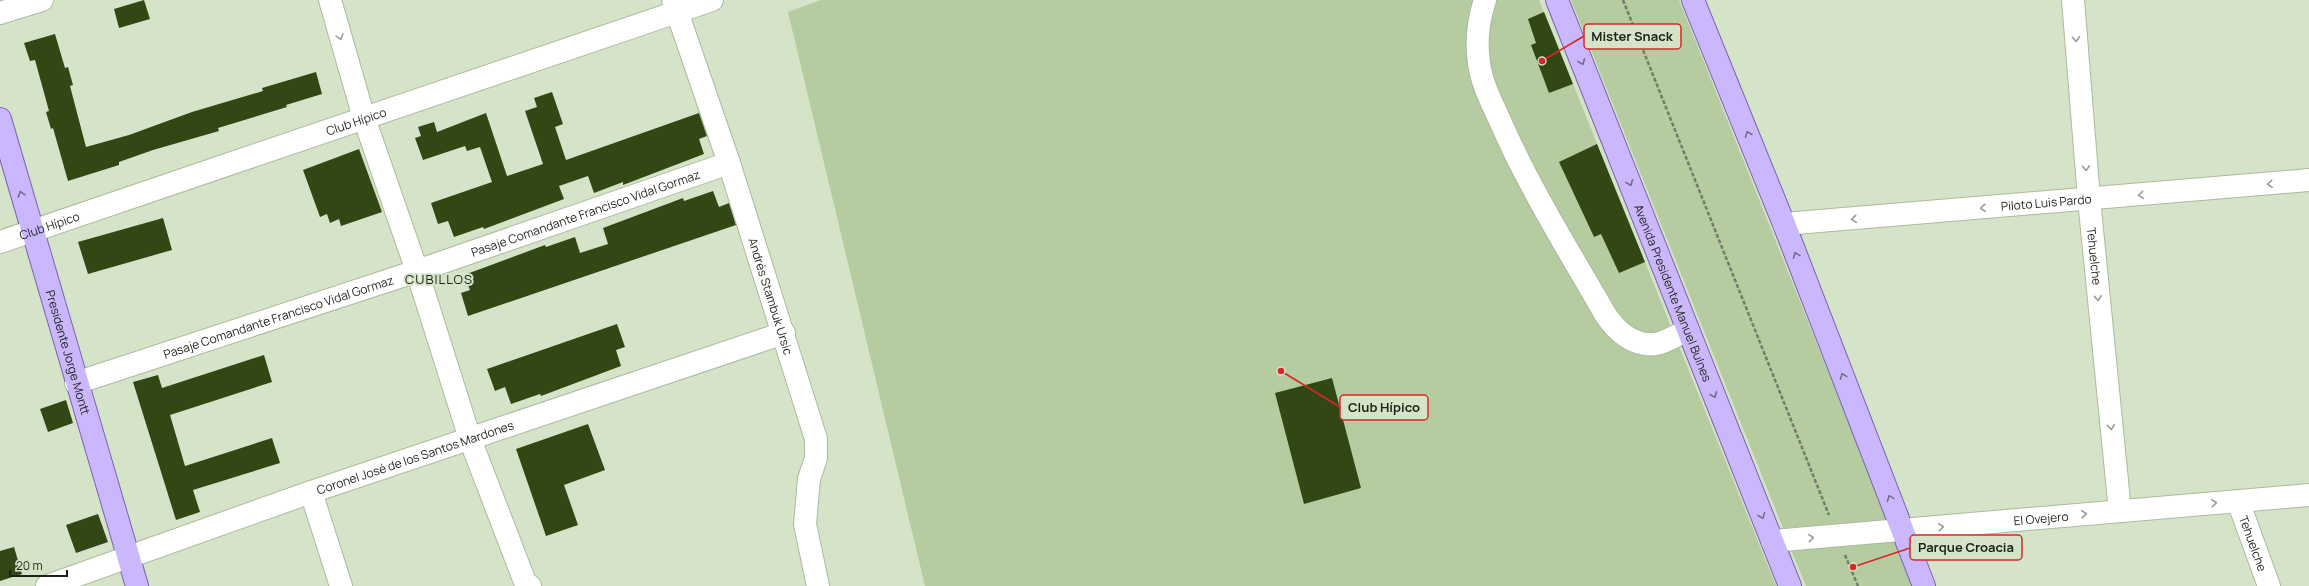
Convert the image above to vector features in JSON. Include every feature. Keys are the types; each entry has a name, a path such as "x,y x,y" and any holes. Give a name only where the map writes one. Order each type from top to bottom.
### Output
{"main road":[{"name":"Avenida Presidente Manuel Bulnes","path":"1557,0 1790,586"},
{"path":"1693,0 1784,224 1924,586"},
{"name":"Presidente Jorge Montt","path":"0,119 76,383 137,586"}],"street":[{"path":"0,13 42,0"},
{"path":"330,0 364,118 417,271 470,439 525,582 530,586"},
{"name":"Club Hípico","path":"0,242 364,118 675,6 712,0"},
{"path":"1484,0 1478,29 1478,47 1483,81 1489,97 1519,165 1605,314 1620,333 1639,342 1657,344 1688,330"},
{"name":"Tehuelche","path":"2073,0 2089,199 2120,511"},
{"name":"Andrés Stambuk Ursic","path":"675,6 729,163 816,439 816,458 809,479 805,524 818,586"},
{"name":"Pasaje Comandante Francisco Vidal Gormaz","path":"76,383 417,271 729,163"},
{"name":"Piloto Luis Pardo","path":"1784,224 2309,180"},
{"name":"Coronel José de los Santos Mardones","path":"47,586 311,492 784,334"},
{"path":"311,492 341,586"},
{"name":"El Ovejero","path":"1772,541 2309,495"},
{"name":"Tehuelche","path":"2238,501 2269,586"}],"path":[{"path":"1623,0 1858,586"}],"green space":[{"path":"821,0 1539,0 1776,586 925,586 788,12"},
{"path":"1571,0 1679,0 1888,521 1783,528"},
{"path":"1898,537 1916,586 1806,586 1790,548"}],"building":[{"path":"144,0 150,19 119,28 114,9"},
{"path":"1544,12 1573,84 1549,93 1531,45 1536,43 1528,19"},
{"path":"55,34 65,68 68,67 73,85 70,86 86,147 129,135 192,112 263,91 262,88 316,72 322,94 286,105 287,107 218,128 219,131 153,150 119,162 119,165 68,181 53,128 51,129 46,112 49,111 35,60 30,61 24,43"},
{"path":"552,92 563,124 555,127 566,160 699,113 707,136 699,139 704,154 623,185 623,182 594,193 588,176 559,186 564,199 484,229 483,227 454,237 448,221 438,224 431,203 492,182 480,147 467,151 465,146 423,160 415,138 421,136 418,127 434,122 437,132 486,113 507,176 543,164 525,111 537,107 534,98"},
{"path":"1597,144 1645,262 1619,273 1601,234 1594,237 1559,162"},
{"path":"359,149 382,212 341,226 339,219 330,223 327,214 320,217 303,170"},
{"path":"713,191 719,207 729,203 736,225 468,316 461,293 470,290 464,275 545,245 546,247 575,237 580,253 608,244 603,228 683,198 684,201"},
{"path":"163,218 172,250 88,274 78,242"},
{"path":"617,324 625,347 616,350 621,366 541,396 540,394 511,404 505,387 495,391 487,369"},
{"path":"264,355 272,382 170,415 185,466 272,438 280,463 193,490 200,512 176,520 133,382 158,375 162,388"},
{"path":"1332,378 1361,488 1304,504 1275,393"},
{"path":"66,400 73,423 48,432 40,409"},
{"path":"588,424 605,470 564,485 578,525 546,536 516,449"},
{"path":"98,514 108,542 76,553 66,525"},
{"path":"14,547 22,574 0,581 0,551"}],"place":[{"name":"Mister Snack","path":"1542,61"},
{"name":"Club Hípico","path":"1281,371"},
{"name":"Parque Croacia","path":"1853,567"}],"district":[{"name":"CUBILLOS","path":"439,279"}]}
